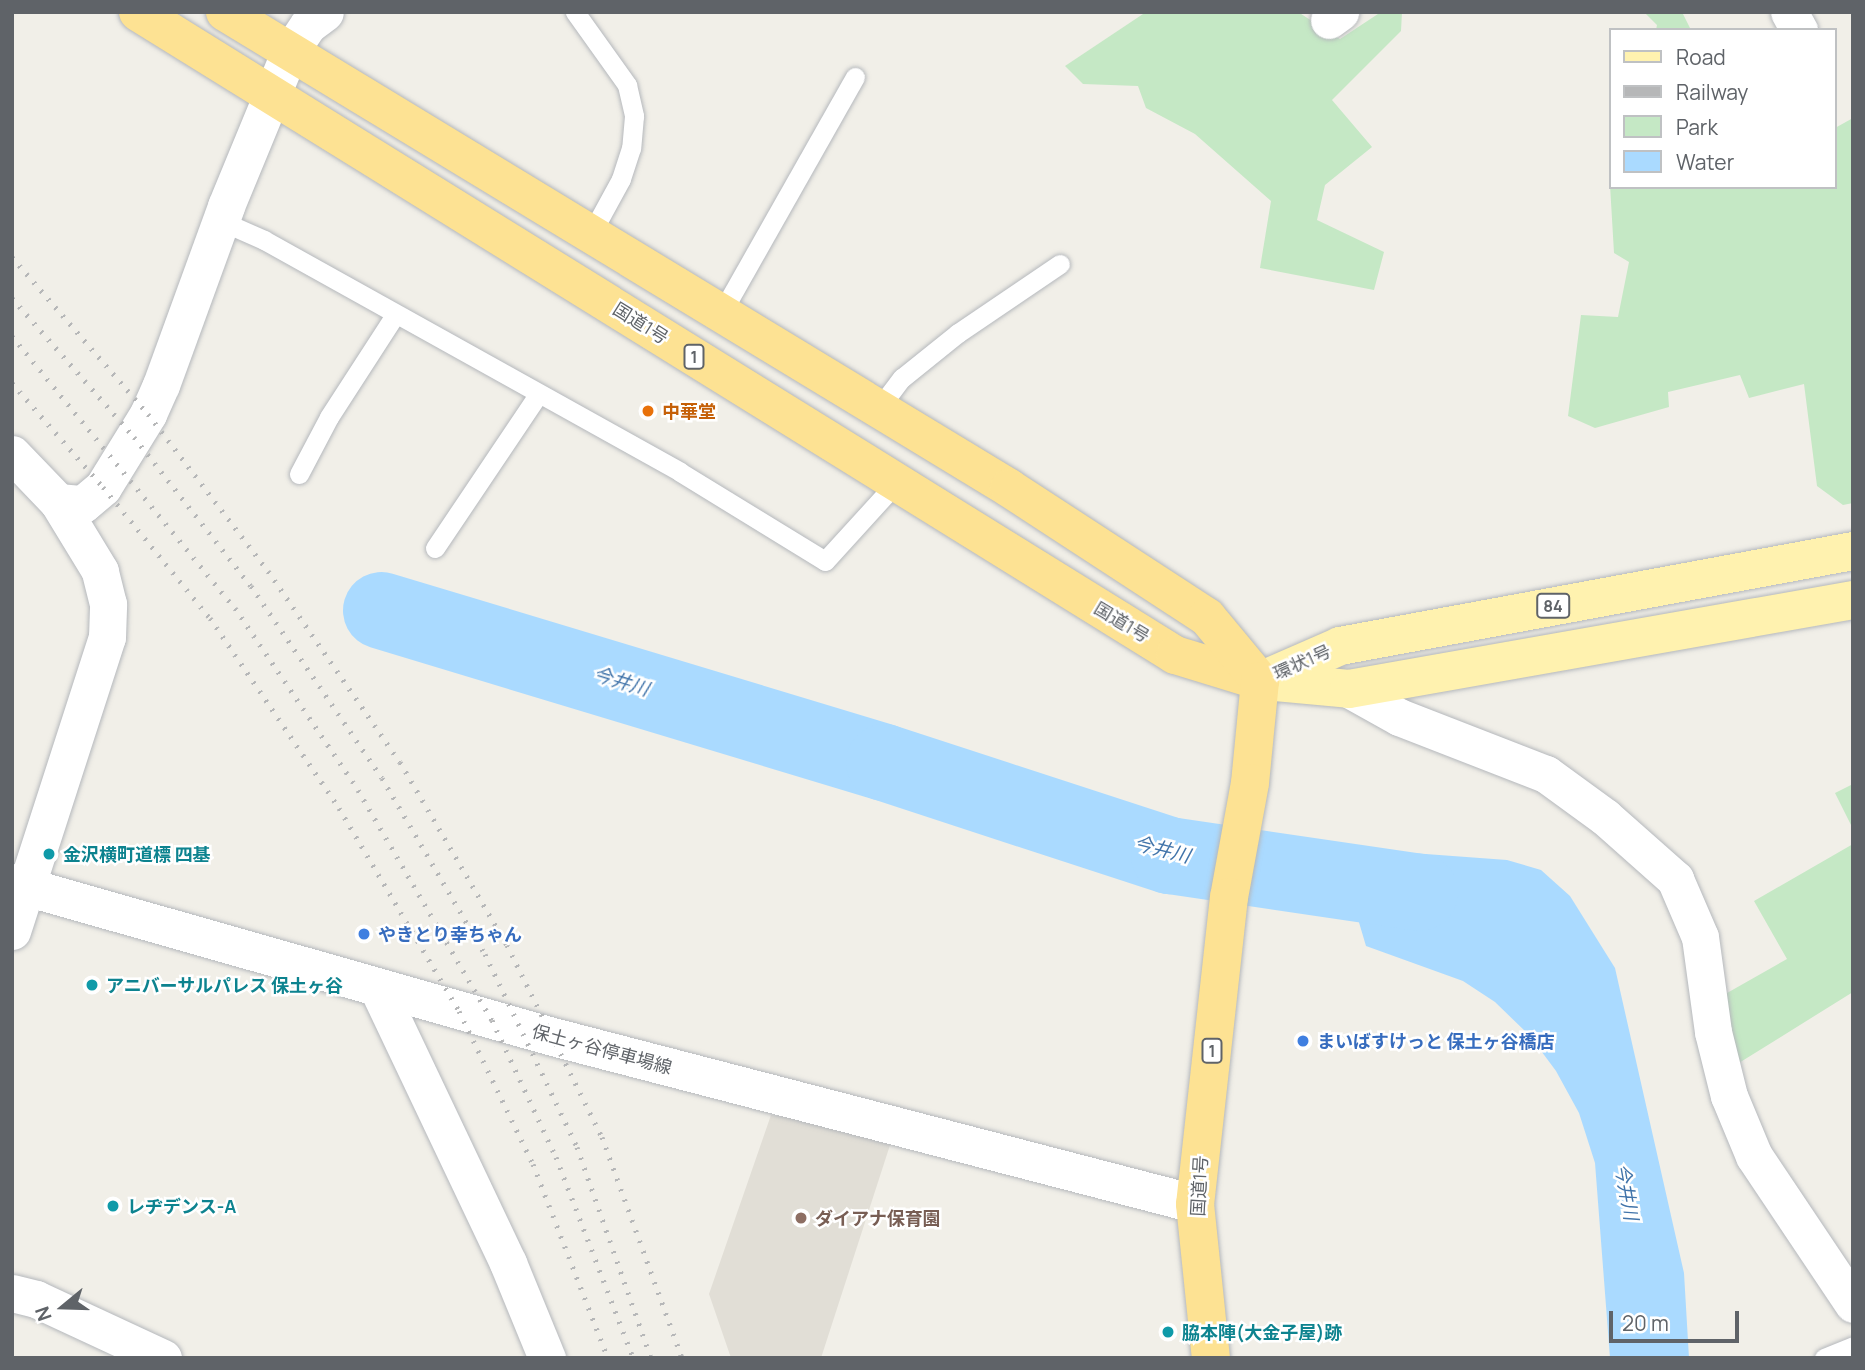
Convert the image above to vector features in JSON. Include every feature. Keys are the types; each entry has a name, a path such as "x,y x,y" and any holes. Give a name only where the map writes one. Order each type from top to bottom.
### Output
{"highway":[{"name":"国道1号","path":"138,12 273,93 1175,655 1260,681 1250,783 1229,897 1195,1204 1211,1358"},
{"path":"225,12 879,408 1208,617 1260,681"}],"main road":[{"name":"環状1号","path":"1260,681 1340,646 1853,551"},
{"name":"環状1号","path":"1260,681 1349,689 1853,600"},
{"name":"保土ヶ谷停車場線","path":"19,885 609,1052 1195,1204"}],"street":[{"path":"58,502 83,504 103,487 148,414 189,313 221,221 289,53 308,25 325,12"},
{"path":"1789,12 1798,28"},
{"path":"12,454 58,502 100,571 108,604 107,637 19,885 12,931"},
{"path":"1349,689 1399,717 1546,774 1605,817 1675,879 1700,937 1729,1096 1754,1156 1853,1304"},
{"path":"377,987 508,1263 547,1358"},
{"path":"12,1293 36,1299 163,1358"}],"lane":[{"path":"575,12 627,85 634,116 631,148 621,179 591,234"},
{"path":"722,312 855,77"},
{"path":"221,221 264,240 680,472 825,561 895,483"},
{"path":"879,408 902,378 958,333 1060,264"},
{"path":"299,474 329,417 395,315"},
{"path":"435,548 538,395"},
{"path":"1824,1358 1853,1346"}],"shaded area":[{"name":"ダイアナ保育園","path":"771,1115 808,1120 891,1142 821,1358 731,1358 709,1294"}],"green space":[{"path":"1146,12 1298,12 1340,39 1381,12 1402,12 1401,31 1332,100 1372,147 1325,185 1317,220 1384,252 1374,290 1260,268 1271,201 1195,134 1146,108 1138,86 1083,84 1065,66"},
{"path":"1644,12 1682,12 1690,28 1656,28 1657,25"},
{"path":"1853,118 1853,503 1843,505 1817,486 1804,384 1749,398 1740,375 1668,392 1669,407 1595,428 1568,416 1581,315 1618,317 1629,262 1614,253 1610,189 1837,189 1837,127"},
{"path":"1853,784 1853,829 1835,793"},
{"path":"1853,844 1853,992 1734,1066 1720,997 1787,959 1754,901"}],"water":[{"path":"1317,846 1507,860 1541,870 1570,896 1615,968 1684,1273 1689,1358 1610,1358 1595,1163 1579,1113 1556,1071 1530,1036 1495,1002 1463,981 1366,946 1355,909 1309,904"}],"waterway":[{"name":"今井川","path":"381,610 884,762 1169,855 1419,892"}],"railway":[{"path":"12,257 148,414 268,571 400,762 507,945 602,1137 682,1358"},
{"path":"12,298 134,437 251,586 382,778 485,954 577,1147 651,1358"},
{"path":"12,336 235,608 358,790 492,1020 556,1157 633,1358"},
{"path":"12,383 103,487 210,618 339,808 459,1011 533,1164 608,1358"}],"place":[{"name":"中華堂","path":"648,411"},
{"name":"金沢横町道標 四基","path":"49,854"},
{"name":"やきとり幸ちゃん","path":"364,934"},
{"name":"アニバーサルパレス 保土ヶ谷","path":"92,985"},
{"name":"まいばすけっと 保土ヶ谷橋店","path":"1303,1041"},
{"name":"レヂデンス-A","path":"113,1206"},
{"name":"ダイアナ保育園","path":"801,1218"},
{"name":"脇本陣(大金子屋)跡","path":"1168,1332"}]}
